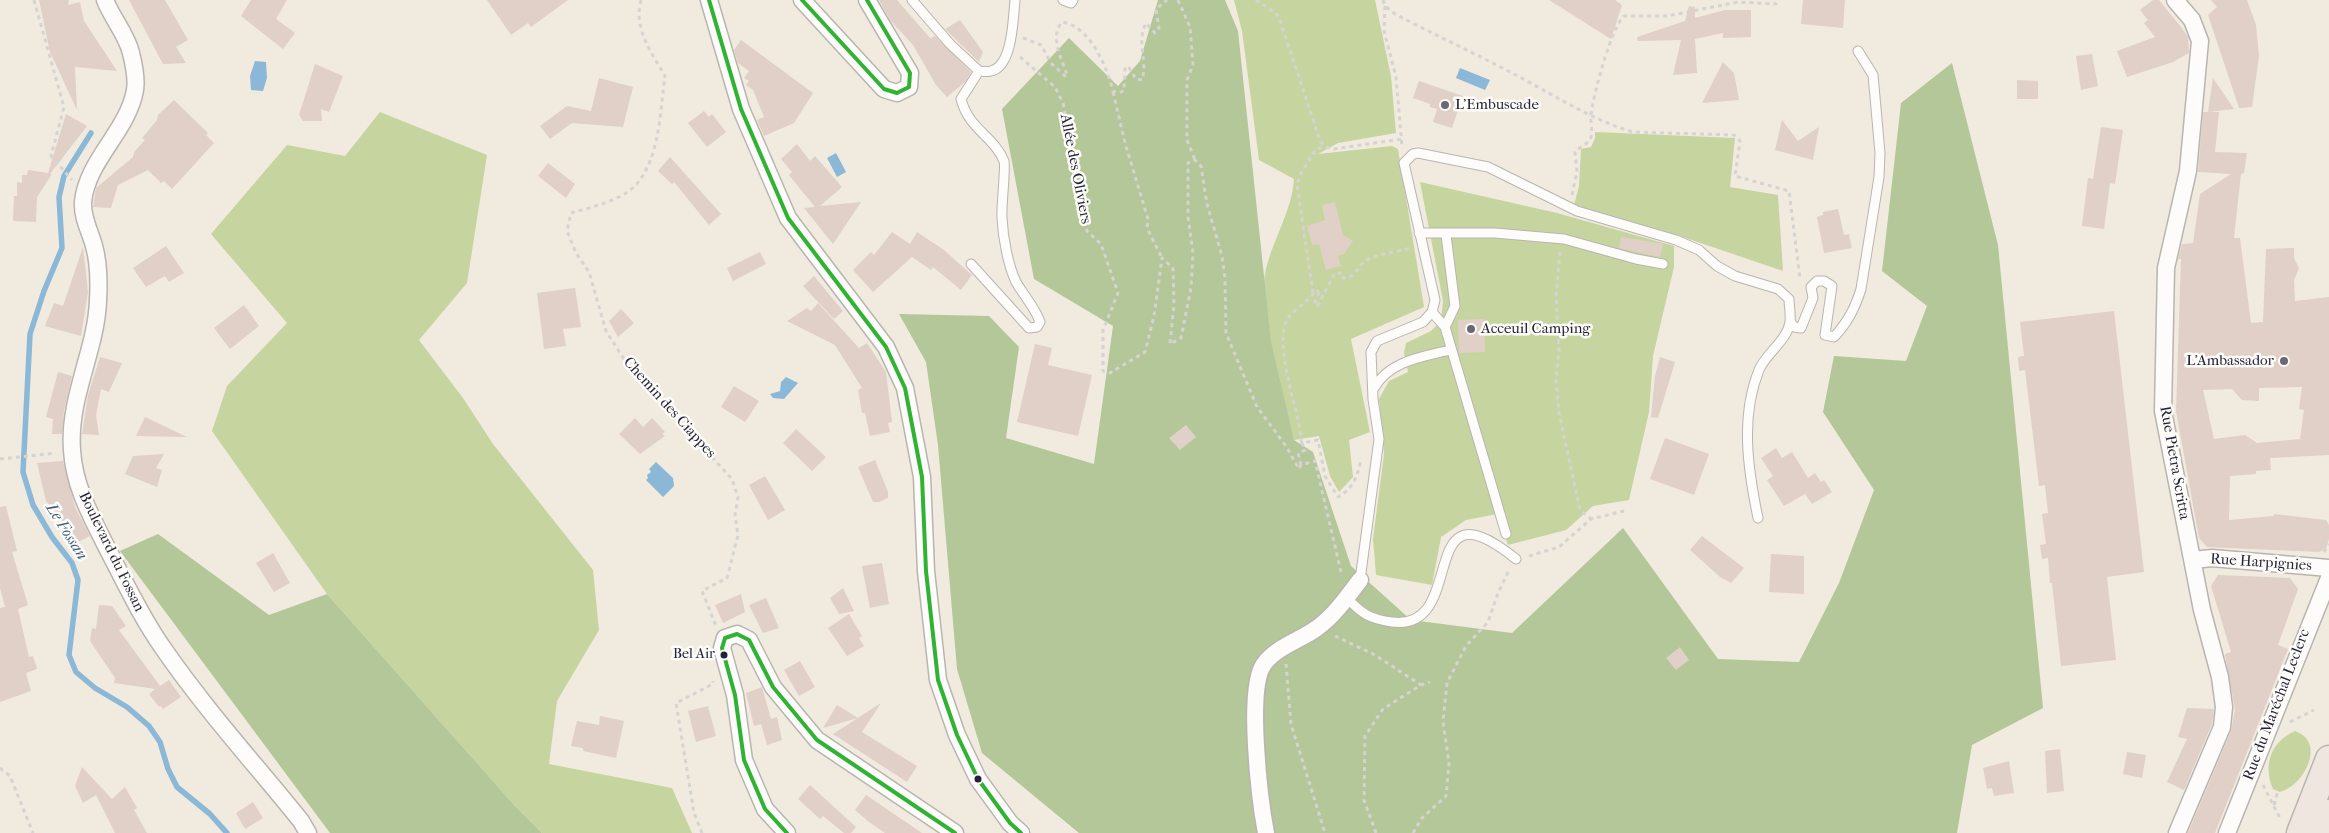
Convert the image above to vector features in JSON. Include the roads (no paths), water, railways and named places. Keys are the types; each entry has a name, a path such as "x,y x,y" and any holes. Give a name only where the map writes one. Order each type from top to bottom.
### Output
{"main road":[{"path":"2307,832 2329,759"},
{"path":"2307,832 2329,813"}],"street":[{"name":"Boulevard du Fossan","path":"105,0 131,50 136,89 129,109 89,178 84,202 84,219 94,246 98,270 98,299 96,326 77,396 71,432 77,481 85,504 136,606 164,649 301,821 308,833"},
{"path":"709,0 741,109 788,218 886,346 905,388 922,477 926,571 938,680 957,735 978,779 1010,823 1021,833"},
{"path":"802,0 884,88 897,93 909,87 910,73 866,0"},
{"name":"Rue Pietra Scritta","path":"2175,0 2192,20 2200,41 2188,171 2166,268 2163,411 2202,610 2220,677 2224,707 2222,727 2177,833"},
{"name":"Rue Harpignies","path":"2192,560 2212,558 2329,568"},
{"name":"Rue du Maréchal Leclerc","path":"2227,833 2329,578"},
{"path":"1266,833 1254,718 1255,691 1264,665 1285,647 1318,627 1347,598 1360,580"},
{"path":"787,833 765,809 744,760 735,695 722,648 725,638 737,634 749,640 773,687 817,740 955,833"}],"lane":[{"path":"912,0 950,44 979,71 991,71 1000,65 1009,48 1015,0"},
{"path":"1063,0 1072,3 1073,0"},
{"path":"1790,321 1794,327 1801,328 1808,315 1813,298 1811,287 1817,281 1824,281 1832,286 1825,335 1834,336 1845,325 1858,298 1879,176 1879,137 1873,75 1858,51"},
{"path":"971,264 1029,328 1038,327 1040,322 1036,311 1016,281 1009,255 1002,218 1005,163 995,146 973,125 964,111 961,99 979,71"},
{"path":"1360,580 1379,439 1373,399 1371,352 1376,341 1423,322 1432,312 1435,300 1404,163 1413,154 1460,160 1488,167 1569,207 1676,240 1699,250 1717,266 1735,276 1778,289 1789,299 1790,321 1787,331 1759,368 1750,401 1748,430 1749,474 1758,518"},
{"path":"1420,233 1495,233 1564,239 1636,259 1663,264"},
{"path":"1445,327 1455,306 1446,234"},
{"path":"1432,312 1445,327 1450,350 1462,383 1506,534"},
{"path":"1374,388 1379,379 1394,366 1450,350"},
{"path":"1347,598 1361,613 1378,620 1398,623 1414,620 1429,606 1438,592 1444,559 1452,542 1466,535 1484,536 1516,559"}],"water":[{"path":"255,61 266,62 267,78 263,91 251,90 250,76"},
{"path":"1460,68 1490,80 1485,90 1456,78"},
{"path":"836,153 846,172 837,177 827,158"},
{"path":"786,377 798,383 784,399 773,398 770,394 780,391 781,382"},
{"path":"656,462 673,478 674,486 663,497 646,480 648,478 647,475 651,472 649,469"}],"waterway":[{"name":"Le Fossan","path":"91,133 64,176 59,197 62,248 44,291 30,334 23,472 33,505 52,537 72,563 78,580 69,655 76,672 95,688 127,707 149,726 160,742 168,769 177,787 210,814 227,833"}],"place":[{"name":"L'Embuscade","path":"1445,105"},
{"name":"Acceuil Camping","path":"1471,329"},
{"name":"L'Ambassador","path":"2284,361"},
{"name":"Bel Air","path":"724,655"}]}
